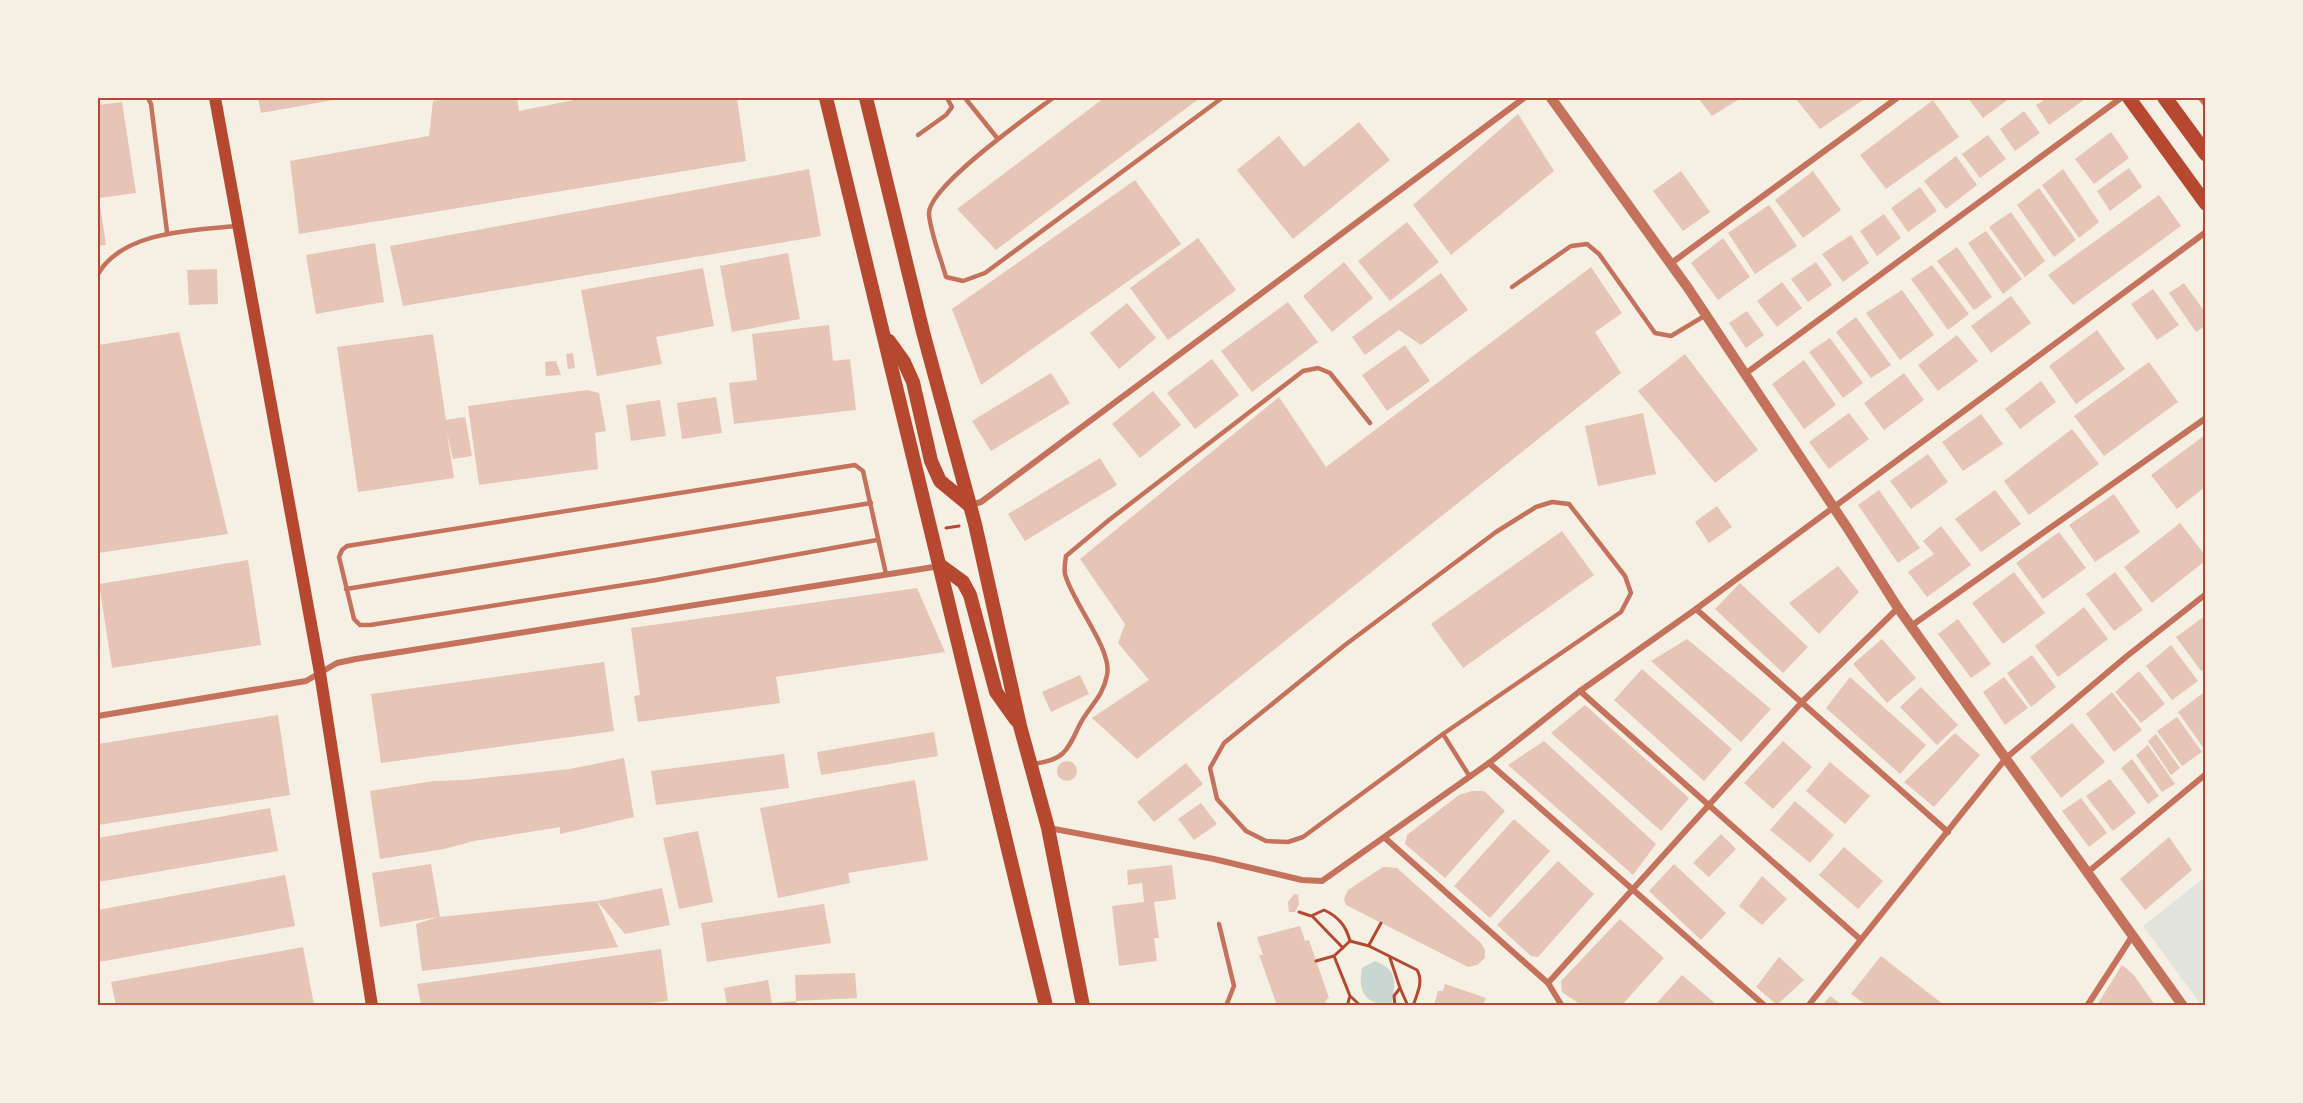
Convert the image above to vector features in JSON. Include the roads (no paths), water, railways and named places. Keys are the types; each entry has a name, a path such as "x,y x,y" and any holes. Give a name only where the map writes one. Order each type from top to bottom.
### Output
{"highway":[{"path":"2165,98 2205,154"}],"main road":[{"path":"214,98 320,673 372,1005"},
{"path":"826,98 1046,1005"},
{"path":"866,98 923,332 969,506 1020,726 1048,828 1083,1005"},
{"path":"2129,98 2205,204"},
{"path":"884,334 904,362 913,382 931,461 940,481 969,506"},
{"path":"940,566 963,582 970,595 996,692 1020,726"}],"street":[{"path":"969,506 981,502 1524,98"},
{"path":"1551,98 1706,315 1898,608 2183,1005"},
{"path":"1670,264 1897,98"},
{"path":"1745,374 2121,98"},
{"path":"1048,828 1214,859 1302,880 1322,881 1490,763 1580,691 1696,609 2205,232"},
{"path":"1911,626 2205,418"},
{"path":"98,716 306,681 337,663 356,659 940,566"},
{"path":"1808,1005 2006,758 2205,594"},
{"path":"1548,982 1802,702 1898,608"},
{"path":"1696,609 1948,832"},
{"path":"1580,691 1860,939"},
{"path":"1490,763 1765,1005"},
{"path":"2088,872 2205,774"},
{"path":"1384,838 1548,982 1562,1005"},
{"path":"2086,1005 2133,935"}],"lane":[{"path":"148,98 152,104 166,232"},
{"path":"918,135 946,115 952,107 947,98"},
{"path":"965,98 998,140"},
{"path":"1053,98 953,177 934,199 929,212 946,277 963,281 985,273 1222,98"},
{"path":"2200,98 2205,106"},
{"path":"98,274 101,267 124,249 166,232 238,226"},
{"path":"1512,287 1571,246 1587,244 1599,254 1654,333 1671,336 1706,315"},
{"path":"1031,765 1057,759 1074,741 1079,724 1098,699 1108,672 1102,649 1065,574 1066,556 1109,520 1303,371 1318,368 1330,373 1370,423"},
{"path":"877,540 644,582 370,625 360,625 354,619 339,557 347,546 855,465 863,471 872,503 877,540 886,574"},
{"path":"1552,502 1569,504 1625,576 1631,593 1621,612 1443,734 1303,837 1288,842 1266,841 1246,831 1217,799 1210,768 1224,743 1345,645 1496,532 1536,507 1552,502"},
{"path":"346,590 872,503"},
{"path":"1443,734 1470,777"},
{"path":"1219,924 1234,986 1226,1005"}]}
